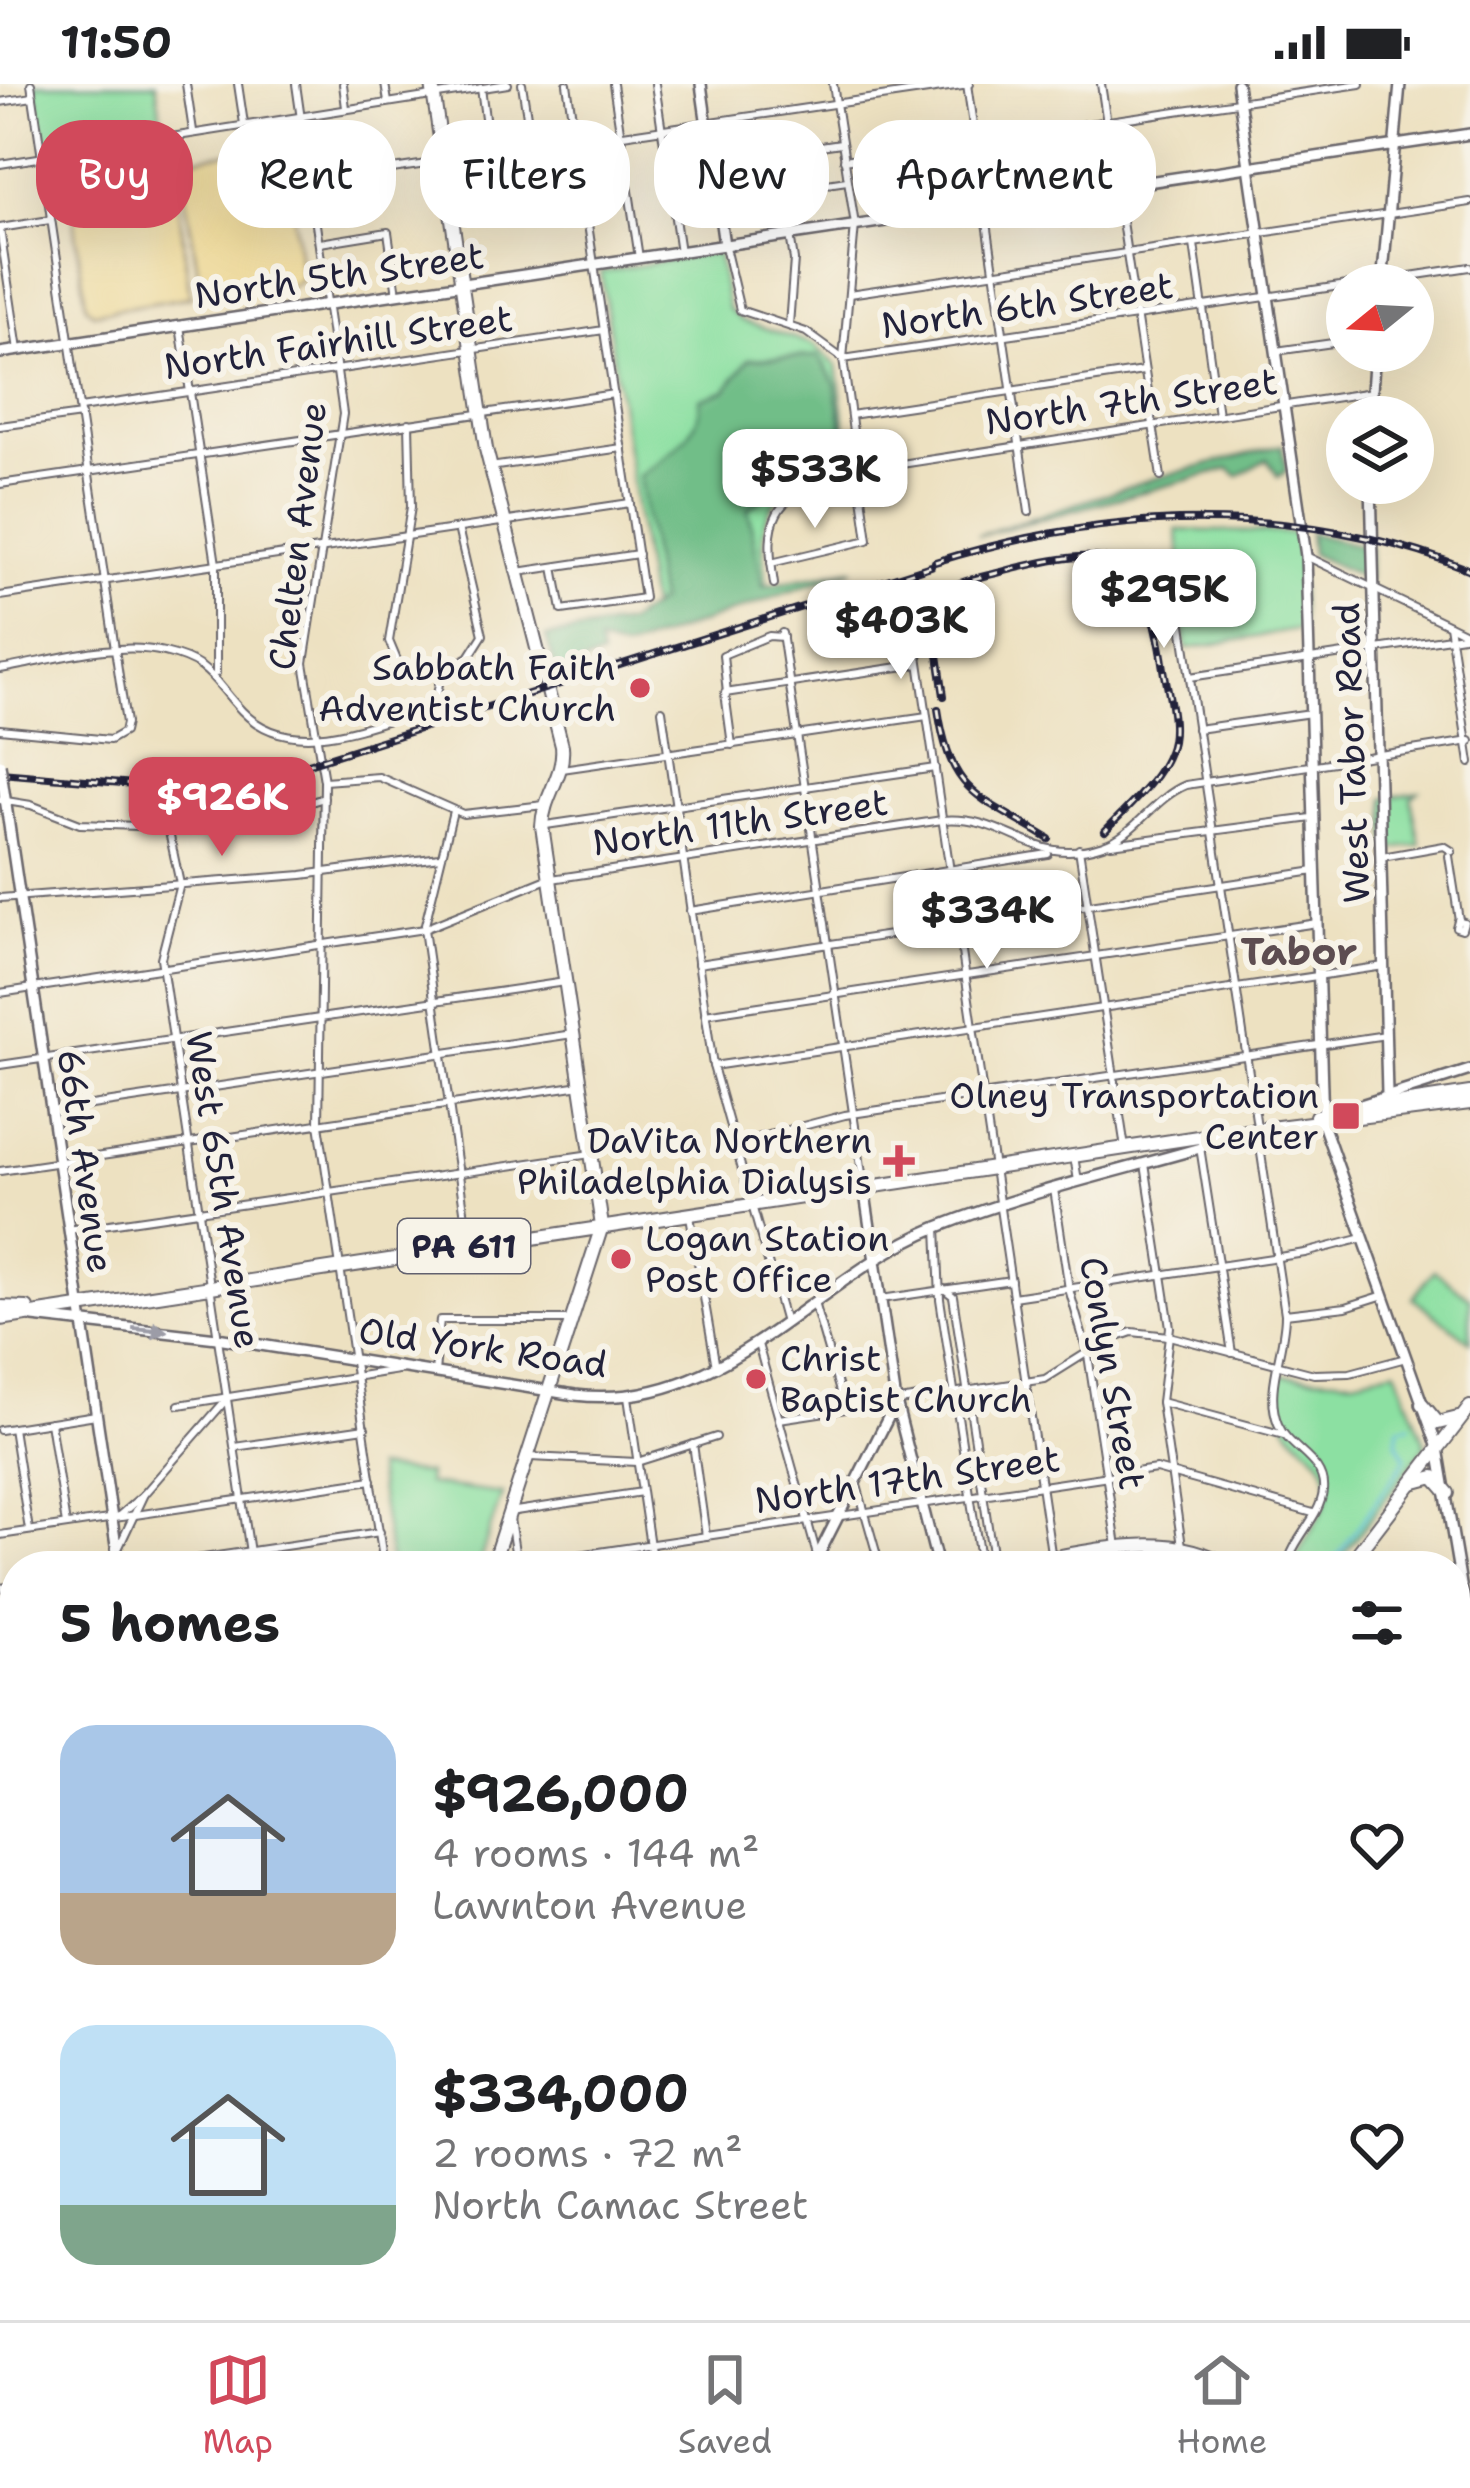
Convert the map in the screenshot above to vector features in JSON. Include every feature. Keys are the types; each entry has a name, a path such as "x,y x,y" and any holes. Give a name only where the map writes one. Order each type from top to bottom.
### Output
{"main road":[{"path":"432,90 437,120"},
{"path":"453,228 490,467 562,746 562,769 544,805 542,826 602,1226 497,1551"},
{"name":"PA 611","path":"1323,1119 1470,1093"},
{"name":"PA 611","path":"26,1312 1323,1119 1470,1102"},
{"path":"584,1228 588,1274"},
{"path":"0,1313 26,1312"},
{"path":"1422,1404 1438,1423 1467,1411"},
{"path":"1360,1551 1467,1411"},
{"path":"1411,1484 1433,1477 1448,1493"},
{"path":"1112,1551 1182,1546 1194,1551"}],"street":[{"path":"31,84 37,120"},
{"path":"186,84 191,120"},
{"path":"238,84 243,120"},
{"name":"Chelten Avenue","path":"296,84 302,120"},
{"path":"343,84 346,108"},
{"path":"385,84 388,102"},
{"path":"269,120 388,102 432,90 508,84"},
{"path":"522,84 528,120"},
{"path":"568,84 573,120"},
{"path":"613,84 618,120"},
{"path":"655,84 660,120"},
{"path":"701,84 707,120"},
{"path":"833,84 853,215"},
{"path":"727,120 968,84 972,120"},
{"path":"1101,84 1107,120"},
{"path":"1237,84 1306,556 1323,1119 1438,1448 1455,1551"},
{"path":"1120,120 1360,84"},
{"path":"1384,264 1400,84"},
{"path":"481,86 485,120"},
{"path":"0,102 33,97"},
{"path":"193,131 217,128"},
{"name":"North 5th Street","path":"1156,180 1470,134"},
{"path":"829,145 842,143"},
{"path":"0,164 36,156"},
{"path":"844,160 853,159"},
{"path":"829,184 847,181"},
{"path":"630,200 639,258"},
{"path":"849,294 1470,202"},
{"path":"18,350 0,228 36,222"},
{"name":"North 5th Street","path":"0,353 853,226"},
{"path":"0,729 110,740 125,730 53,228"},
{"name":"Chelten Avenue","path":"318,228 339,370 342,433 304,663 324,781 319,1124 382,1551"},
{"path":"554,566 560,606 644,596 589,228"},
{"path":"676,228 680,252"},
{"path":"722,228 724,244"},
{"path":"774,584 771,563 868,540 843,359 855,228"},
{"path":"988,228 1029,512"},
{"path":"1122,228 1161,476"},
{"path":"320,243 385,233 397,294"},
{"path":"789,325 794,260 790,235"},
{"name":"North 6th Street","path":"724,244 734,299 753,319 789,325 843,359 1326,288"},
{"path":"1194,244 1218,415"},
{"name":"North 6th Street","path":"1434,274 1470,267"},
{"path":"180,326 216,564 216,674"},
{"name":"North Fairhill Street","path":"0,426 190,392 604,330"},
{"path":"1276,351 1326,343"},
{"path":"851,415 1143,371"},
{"path":"1372,396 1373,372"},
{"name":"North 7th Street","path":"771,563 772,519 815,482 859,467 1372,392"},
{"path":"0,484 614,394"},
{"path":"409,423 413,481 389,641 392,655 414,671 441,672 469,656 483,635 458,528"},
{"path":"490,467 622,448"},
{"path":"0,596 630,503"},
{"name":"West Tabor Road","path":"1371,504 1387,1094"},
{"path":"518,572 638,554"},
{"path":"1306,556 1470,635"},
{"path":"1181,618 1285,1314 1273,1401 1284,1435 1322,1480 1321,1502 1294,1551"},
{"path":"1449,625 1470,764"},
{"path":"1190,677 1470,635"},
{"path":"732,745 723,655 769,636 782,636 896,1402 934,1551"},
{"path":"916,642 1051,1551"},
{"path":"0,669 117,651 163,651 216,674 245,714 268,729 315,738 425,708 437,695 441,672"},
{"path":"727,693 920,664"},
{"path":"1460,690 1470,688"},
{"path":"662,710 713,1066 786,1326"},
{"path":"1197,729 1311,713"},
{"path":"562,769 927,716"},
{"path":"1107,844 1166,793 1204,781 1468,742"},
{"name":"66th Avenue","path":"0,764 117,1551"},
{"path":"542,826 935,768"},
{"path":"324,781 379,777 453,811 494,814 530,803 544,805"},
{"path":"3,799 80,824 168,827 278,814 324,798"},
{"path":"453,811 424,929 469,1245"},
{"path":"690,911 1107,844 1314,818"},
{"name":"North 11th Street","path":"0,993 424,929 550,879 942,820 981,820 1051,853"},
{"name":"West 65th Avenue","path":"168,827 180,884 161,944 163,969 250,1551"},
{"path":"1079,849 1125,1148"},
{"path":"1381,858 1426,850 1449,856 1459,920"},
{"path":"0,898 323,873 440,857"},
{"path":"698,964 1315,871"},
{"path":"705,1014 1317,923"},
{"path":"713,1066 1384,966"},
{"path":"0,1065 565,982"},
{"path":"51,1111 573,1034"},
{"path":"734,1144 854,1114 1386,1035"},
{"path":"1343,1112 1470,1070"},
{"path":"1419,1100 1450,1076"},
{"path":"0,1171 581,1085"},
{"path":"1203,1140 1232,1355"},
{"name":"Old York Road","path":"26,1312 549,1390 628,1397 677,1386 758,1344 875,1261 938,1227 1145,1164 1203,1140"},
{"name":"Old York Road","path":"1096,1176 1121,1162 1125,1148"},
{"path":"68,1230 591,1154"},
{"path":"1074,1156 1078,1181"},
{"path":"1145,1164 1168,1336 1161,1402 1182,1546"},
{"name":"Conlyn Street","path":"1054,1189 1069,1289 1088,1355 1117,1550"},
{"path":"690,1213 716,1366"},
{"path":"938,1227 944,1289 940,1299 979,1551"},
{"path":"1013,1297 1276,1258 1363,1238"},
{"path":"880,1299 1010,1280"},
{"path":"944,1289 953,1296 992,1551"},
{"path":"1285,1314 1346,1307 1384,1295"},
{"path":"815,1306 845,1409"},
{"path":"435,1372 440,1320 572,1320"},
{"path":"778,1419 1053,1377 1122,1334 1168,1336 1277,1369 1350,1373 1406,1358"},
{"path":"758,1344 814,1551"},
{"path":"179,1406 408,1368"},
{"path":"628,1397 651,1551"},
{"path":"114,1518 144,1494 227,1399"},
{"path":"822,1551 896,1402"},
{"path":"1161,1402 1284,1435"},
{"path":"0,1430 96,1415"},
{"path":"50,1422 66,1525"},
{"path":"14,1428 29,1530"},
{"path":"235,1447 365,1428"},
{"path":"527,1457 637,1462 716,1437"},
{"path":"693,1444 706,1536"},
{"name":"North 17th Street","path":"605,1551 1106,1476 1171,1472 1312,1513"},
{"path":"0,1535 372,1480"},
{"path":"856,1481 876,1551"},
{"path":"514,1551 509,1512 642,1492"},
{"path":"121,1551 131,1516 144,1494"},
{"path":"110,1506 134,1502"},
{"path":"250,1551 380,1532"}],"green space":[{"path":"35,84 156,84 161,120 41,120"},
{"path":"717,252 728,309 742,321 813,344 837,366 850,463 800,483 772,505 763,539 768,592 654,633 601,272"},
{"path":"819,356 835,383 844,439 748,509 763,586 854,569 624,650 598,643 601,657 557,673 546,637 628,623 659,602 639,476 688,434 700,399 726,390 749,359"},
{"path":"1282,445 1286,471 1278,477 1267,459 1238,476 1229,469 977,536 1149,480"},
{"path":"1177,530 1297,533 1302,629 1187,649 1181,616 1189,614"},
{"path":"1309,533 1370,548 1369,580 1311,554"},
{"path":"1418,792 1411,798 1420,845 1387,850 1385,798"},
{"path":"1434,1270 1470,1298 1470,1341 1413,1298"},
{"path":"1396,1369 1426,1445 1346,1551 1300,1551 1326,1502 1328,1480 1317,1456 1289,1429 1283,1416 1281,1375 1354,1379"},
{"path":"376,1468 428,1474 427,1484 502,1494 483,1551 389,1551"}],"sand":[{"path":"217,155 217,228 295,228 302,279 292,286 202,295 191,228 193,158"},
{"path":"75,228 182,228 190,297 93,313 86,306"}],"waterway":[{"path":"1341,1551 1406,1458 1397,1442 1399,1427 1410,1425"}],"railway":[{"path":"935,562 1068,531 1204,520 1338,532 1470,570"},
{"path":"928,607 960,583 1072,557 1119,564 1135,577 1157,629 1172,711 1172,742 1157,774 1105,831"},
{"path":"0,773 147,785 299,767 931,566"},
{"path":"942,595 933,621 944,696"},
{"path":"938,709 960,777 987,802 1049,839"}],"place":[{"name":"Sabbath Faith Adventist Church","path":"640,688"},
{"name":"Olney Transportation Center","path":"1346,1116"},
{"name":"DaVita Northern Philadelphia Dialysis","path":"899,1161"},
{"name":"Logan Station Post Office","path":"621,1259"},
{"name":"Christ Baptist Church","path":"756,1379"}],"district":[{"name":"Tabor","path":"1299,951"}]}
